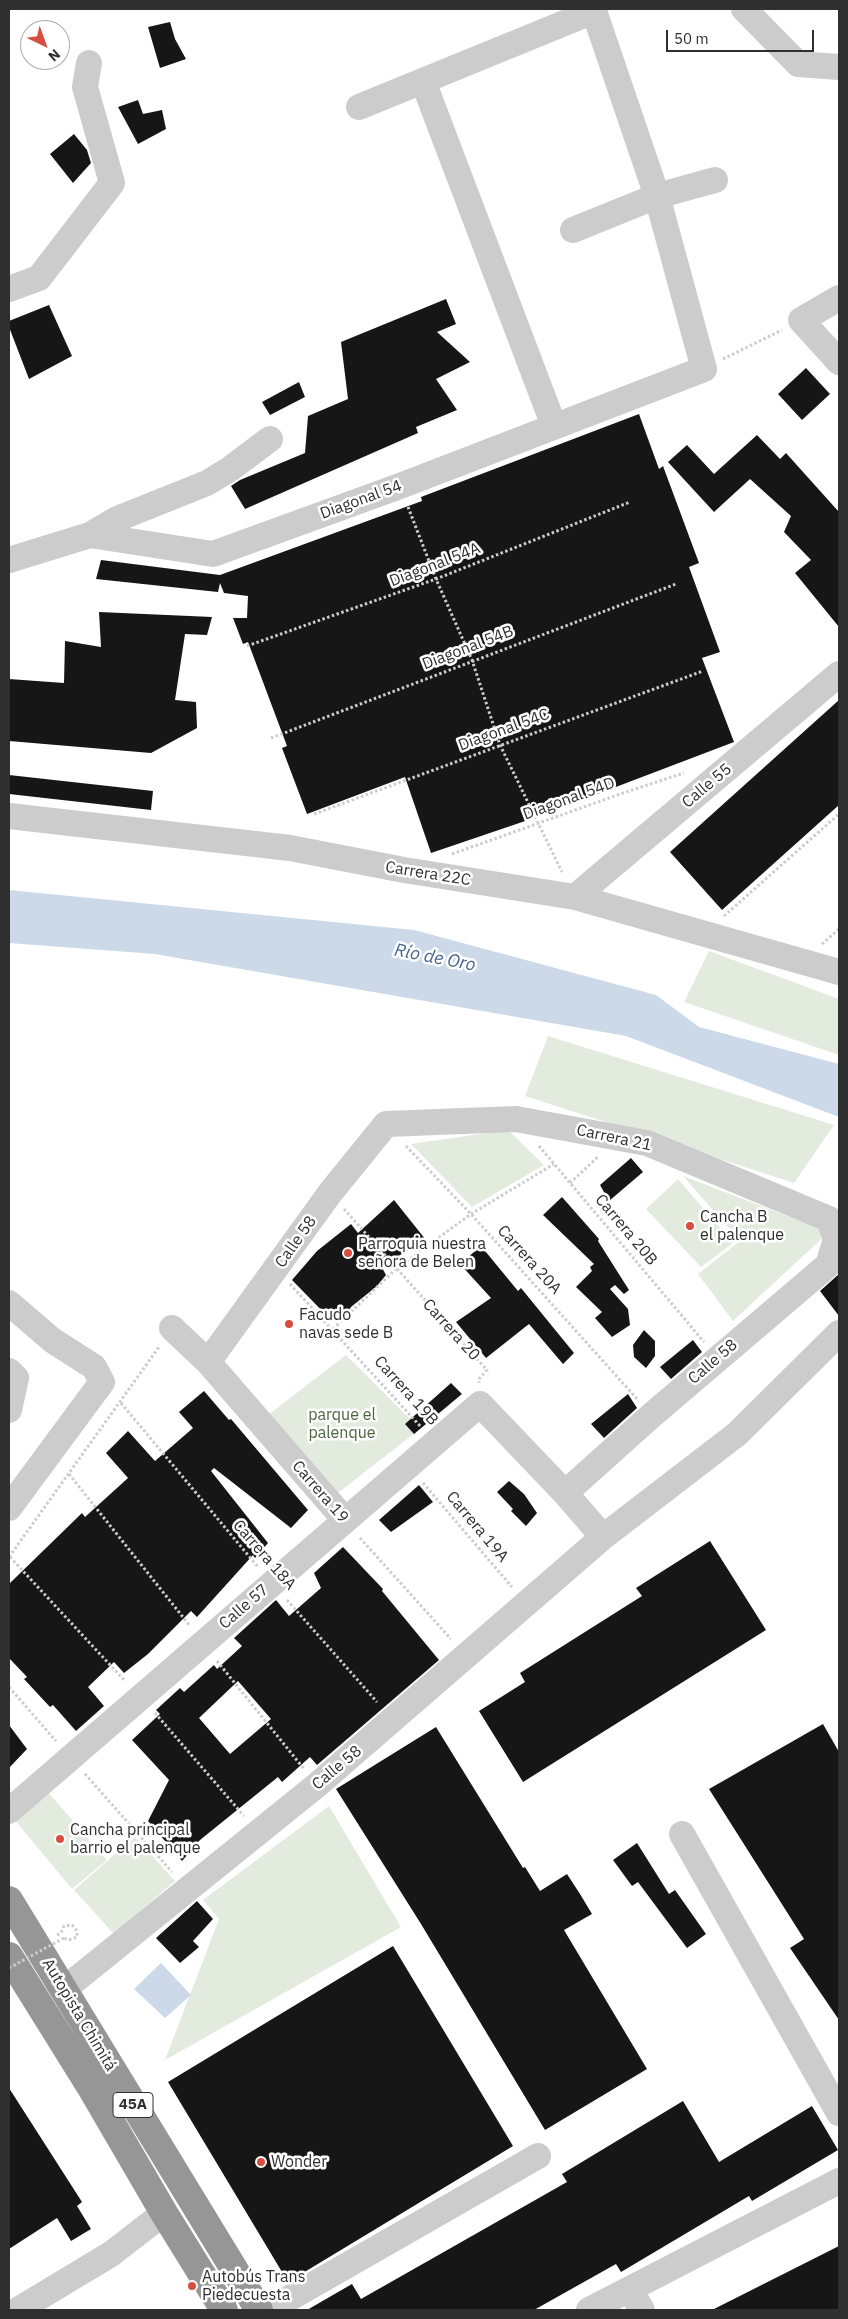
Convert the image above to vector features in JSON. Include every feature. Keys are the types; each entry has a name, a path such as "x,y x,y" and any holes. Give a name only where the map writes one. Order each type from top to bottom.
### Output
{"highway":[{"name":"Autopista Chimitá","path":"9,1900 45,1942 63,1990 259,2310"},
{"name":"Autopista Chimitá","path":"9,1956 90,2086 164,2213 224,2310"}],"street":[{"path":"744,9 798,64 839,67"},
{"path":"360,108 594,11 657,196 704,369"},
{"path":"9,289 39,278 112,183 85,87 90,63"},
{"path":"423,81 554,426"},
{"path":"573,230 657,196 715,180"},
{"path":"839,298 801,320 839,362"},
{"name":"Diagonal 54","path":"9,560 90,536 213,554 400,486 704,369"},
{"path":"90,536 117,519 207,483 230,469 270,439"},
{"name":"Calle 55","path":"576,897 839,674"},
{"name":"Carrera 22C","path":"9,816 290,848 404,870 576,897 703,935 839,972"},
{"name":"Carrera 21","path":"386,1124 516,1119 647,1143 835,1233"},
{"name":"Calle 58","path":"208,1362 330,1193 386,1124"},
{"name":"Calle 58","path":"565,1493 652,1415 828,1265 835,1233"},
{"path":"9,1303 52,1340 94,1367 102,1382 9,1508"},
{"name":"Carrera 19","path":"172,1328 208,1362 345,1520"},
{"name":"Calle 58","path":"63,1990 317,1785 603,1537 737,1434 839,1333"},
{"path":"9,1371 16,1378 9,1410"},
{"path":"480,1404 565,1493 603,1537"},
{"name":"Calle 57","path":"9,1811 480,1404"},
{"path":"682,1834 839,2113"},
{"path":"269,2310 538,2156"},
{"path":"588,2310 636,2300 839,2181"},
{"path":"18,2310 111,2254 164,2213"}],"path":[{"path":"704,369 801,320"},
{"path":"400,486 436,578 472,660 500,745 537,824 576,897"},
{"name":"Diagonal 54A","path":"247,646 436,578 630,502"},
{"name":"Diagonal 54B","path":"270,738 676,584"},
{"name":"Diagonal 54C","path":"314,814 703,671"},
{"name":"Diagonal 54D","path":"448,855 626,792 689,772"},
{"path":"703,935 839,814"},
{"name":"Carrera 20B","path":"516,1119 718,1358"},
{"name":"Carrera 20A","path":"386,1124 471,1214 652,1415"},
{"path":"570,1183 600,1156"},
{"path":"333,1329 396,1269 471,1214 554,1164"},
{"name":"Carrera 20","path":"330,1193 487,1370 480,1379 480,1404"},
{"name":"Carrera 19B","path":"276,1270 333,1329 435,1442"},
{"path":"9,1558 121,1403 172,1328"},
{"name":"Carrera 18A","path":"121,1403 252,1561 273,1582 392,1720"},
{"name":"Carrera 19A","path":"408,1465 526,1604"},
{"name":"Carrera 19","path":"345,1520 466,1657"},
{"path":"9,1687 187,1889"},
{"path":"9,1968 64,1938 69,1940 77,1937 77,1931 72,1925 64,1926 61,1933 45,1942"}],"green space":[{"path":"709,951 839,999 839,1055 684,1002"},
{"path":"548,1036 834,1125 794,1183 525,1096"},
{"path":"508,1130 544,1165 472,1207 411,1144"},
{"path":"683,1176 829,1232 733,1321 698,1274 740,1241"},
{"name":"Cancha B el palenque","path":"678,1179 733,1243 701,1267 646,1209"},
{"name":"parque el palenque","path":"346,1355 420,1429 334,1496 268,1415"},
{"name":"Cancha principal barrio el palenque","path":"47,1791 107,1860 72,1889 13,1818"},
{"path":"329,1806 401,1927 165,2060 219,1919 203,1900"},
{"path":"135,1837 175,1881 114,1934 74,1890"}],"water":[{"name":"Río de Oro","path":"9,890 414,930 656,995 699,1027 839,1064 839,1117 626,1036 155,954 9,943"},
{"path":"161,1963 191,1995 165,2018 134,1989"}],"building":[{"path":"170,22 175,39 186,59 160,68 148,27"},
{"path":"138,100 143,114 162,110 166,129 138,144 118,107"},
{"path":"74,134 87,150 91,163 73,183 50,154"},
{"path":"446,299 456,324 437,332 470,362 436,379 457,410 416,427 418,433 245,509 231,486 240,480 305,453 308,416 348,399 341,342"},
{"path":"49,305 72,356 29,379 9,327 9,321"},
{"path":"806,368 830,394 802,420 778,394"},
{"path":"299,382 305,397 270,415 262,402"},
{"path":"639,414 659,469 663,466 699,563 689,567 720,652 702,658 734,742 537,817 431,853 405,777 307,814 282,748 287,746 248,642 243,644 233,618 247,618 248,596 224,593 220,583 218,592 96,579 101,560 220,575 422,501 421,497"},
{"path":"757,435 780,459 786,453 839,512 839,627 795,573 811,560 784,532 791,516 750,479 714,512 668,462 687,445 714,474"},
{"path":"99,612 212,617 207,635 185,634 175,700 196,702 197,728 151,753 9,741 9,679 64,683 65,641 101,647"},
{"path":"839,700 839,805 722,910 670,852"},
{"path":"9,775 153,791 151,810 9,794"},
{"path":"631,1158 643,1172 609,1201 600,1185"},
{"path":"562,1197 599,1239 598,1241 629,1290 624,1294 615,1285 610,1289 628,1309 630,1325 612,1337 595,1318 602,1312 576,1287 592,1271 590,1267 594,1264 543,1215"},
{"path":"394,1200 426,1240 381,1266 386,1275 377,1286 351,1307 344,1317 331,1320 292,1280 317,1251 351,1224 358,1233"},
{"path":"481,1246 518,1291 521,1288 574,1353 563,1364 529,1324 486,1358 456,1322 491,1298 460,1264"},
{"path":"839,1274 839,1316 820,1291"},
{"path":"644,1330 655,1341 655,1356 646,1368 634,1357 633,1345"},
{"path":"693,1340 702,1352 671,1379 660,1367"},
{"path":"451,1383 462,1394 414,1434 405,1424"},
{"path":"204,1391 229,1420 231,1419 308,1510 291,1528 214,1468 211,1471 268,1543 255,1558 253,1555 197,1617 191,1611 148,1654 124,1673 114,1662 88,1687 104,1706 76,1731 53,1705 50,1707 24,1679 27,1677 9,1658 9,1584 82,1513 85,1517 128,1478 106,1453 128,1431 155,1461 193,1428 179,1412"},
{"path":"628,1394 637,1408 604,1438 591,1424"},
{"path":"509,1481 524,1494 537,1513 526,1526 511,1511 513,1509 497,1492"},
{"path":"419,1485 433,1502 391,1532 379,1520"},
{"path":"710,1541 766,1630 523,1782 479,1711 525,1682 520,1673 642,1596 636,1588"},
{"path":"343,1547 383,1589 382,1591 439,1660 317,1765 310,1757 282,1782 278,1777 200,1840 182,1861 148,1821 169,1780 132,1740 160,1714 156,1710 180,1688 184,1692 214,1665 217,1669 242,1646 234,1638 276,1600 289,1616 321,1588 314,1573","holes":["238,1681 271,1719 230,1754 199,1718"]},
{"path":"823,1724 839,1752 839,2020 790,1948 804,1939 709,1789"},
{"path":"9,1725 27,1749 9,1768"},
{"path":"436,1727 523,1868 525,1867 540,1891 567,1874 580,1894 592,1914 564,1930 647,2069 545,2130 421,1924 336,1789"},
{"path":"637,1843 669,1894 675,1890 706,1934 687,1948 638,1882 632,1886 613,1860"},
{"path":"197,1901 213,1919 193,1941 199,1947 180,1963 156,1938"},
{"path":"393,1946 513,2146 288,2282 168,2082"},
{"path":"9,2088 82,2202 77,2206 91,2229 71,2241 57,2218 9,2249"},
{"path":"683,2101 719,2162 812,2106 838,2150 752,2201 749,2196 621,2272 616,2264 534,2310 307,2310 352,2284 361,2299 567,2182 562,2174"},
{"path":"839,2246 839,2310 712,2310"}],"place":[{"name":"Cancha B el palenque","path":"690,1226"},
{"name":"Parroquia nuestra señora de Belen","path":"348,1253"},
{"name":"Facudo navas sede B","path":"289,1324"},
{"name":"Cancha principal barrio el palenque","path":"60,1839"},
{"name":"Wonder","path":"261,2162"},
{"name":"Autobús Trans Piedecuesta","path":"192,2286"}]}
